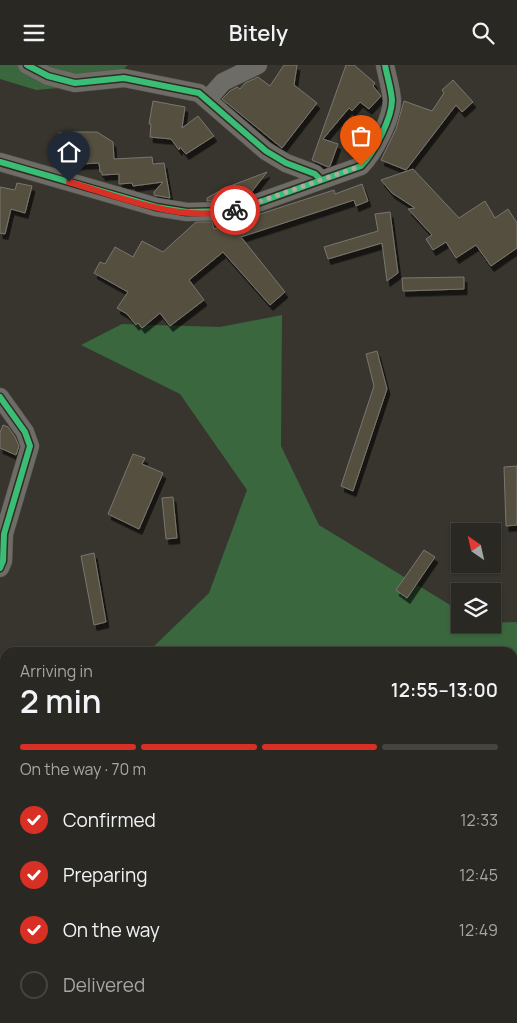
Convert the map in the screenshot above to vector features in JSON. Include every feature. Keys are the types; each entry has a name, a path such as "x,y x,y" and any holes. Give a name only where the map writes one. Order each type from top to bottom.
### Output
{"street":[{"path":"27,65 48,76 75,83 124,78 199,93 266,151 286,163 315,174 320,180"},
{"path":"207,100 223,82 258,65"},
{"path":"0,163 156,207 187,212 228,211 361,166 371,156 391,109 392,97 385,65"},
{"path":"0,397 25,432 30,446 4,534 3,561 0,568"}],"green space":[{"path":"0,65 128,65 106,84 36,90 0,79"},
{"path":"282,315 281,446 319,525 451,606 451,633 501,633 501,623 517,622 517,647 153,647 209,593 247,490 180,394 81,345 122,324 220,327"}],"building":[{"path":"284,65 297,65 294,85 317,103 282,148 222,99 230,91 237,87 240,89 245,83 258,77 270,86"},
{"path":"346,65 354,65 375,83 373,86 381,96 369,109 360,102 352,111 349,108 323,139 338,144 328,167 312,160"},
{"path":"453,80 473,102 462,112 456,105 406,170 381,160 396,129 404,101 432,111 444,93 442,90"},
{"path":"153,101 185,107 182,128 198,116 214,136 186,154 180,147 179,150 171,139 150,137 151,124 149,124"},
{"path":"97,132 113,142 114,159 152,157 153,164 164,163 170,198 154,195 154,192 163,182 133,186 132,183 119,184 119,174 102,175 99,163 62,165 59,133"},
{"path":"413,169 459,218 485,201 495,218 508,209 517,223 517,248 491,266 476,245 456,258 446,242 433,250 426,239 432,235 408,209 415,208 392,193 381,180"},
{"path":"267,172 250,194 227,200 207,201 207,198 225,188"},
{"path":"17,183 32,186 25,213 11,209 5,234 0,233 0,187 15,190"},
{"path":"362,184 368,201 356,206 354,200 241,237 285,292 270,305 223,252 189,280 204,300 170,326 160,313 142,328 138,323 136,325 127,314 117,308 128,292 94,273 100,262 105,264 115,247 133,257 142,241 163,252 196,222 212,222 214,229 334,190 335,194"},
{"path":"390,212 398,273 387,281 382,243 328,259 324,247 378,231 375,214"},
{"path":"464,277 464,289 403,291 402,278"},
{"path":"377,351 387,389 353,491 341,486 374,386 366,354"},
{"path":"3,425 8,427 19,446 16,455 0,448 0,433"},
{"path":"133,454 145,458 142,464 163,473 139,529 108,514"},
{"path":"517,466 517,525 506,526 504,467"},
{"path":"173,497 177,538 166,539 162,498"},
{"path":"424,550 435,557 407,598 396,590"},
{"path":"94,553 106,622 94,625 81,556"}],"cycle path":[{"path":"27,65 48,76 75,83 124,78 199,93 266,151 286,163 315,174 321,180"},
{"path":"0,162 156,207 187,212 228,211 246,207 361,166 371,153 389,116 392,100 385,65"},
{"path":"0,397 25,432 30,446 4,534 3,561 0,568"}],"way so far":[{"path":"235,210 361,166"}],"route":[{"path":"69,182 156,207 187,212 235,210"}]}
